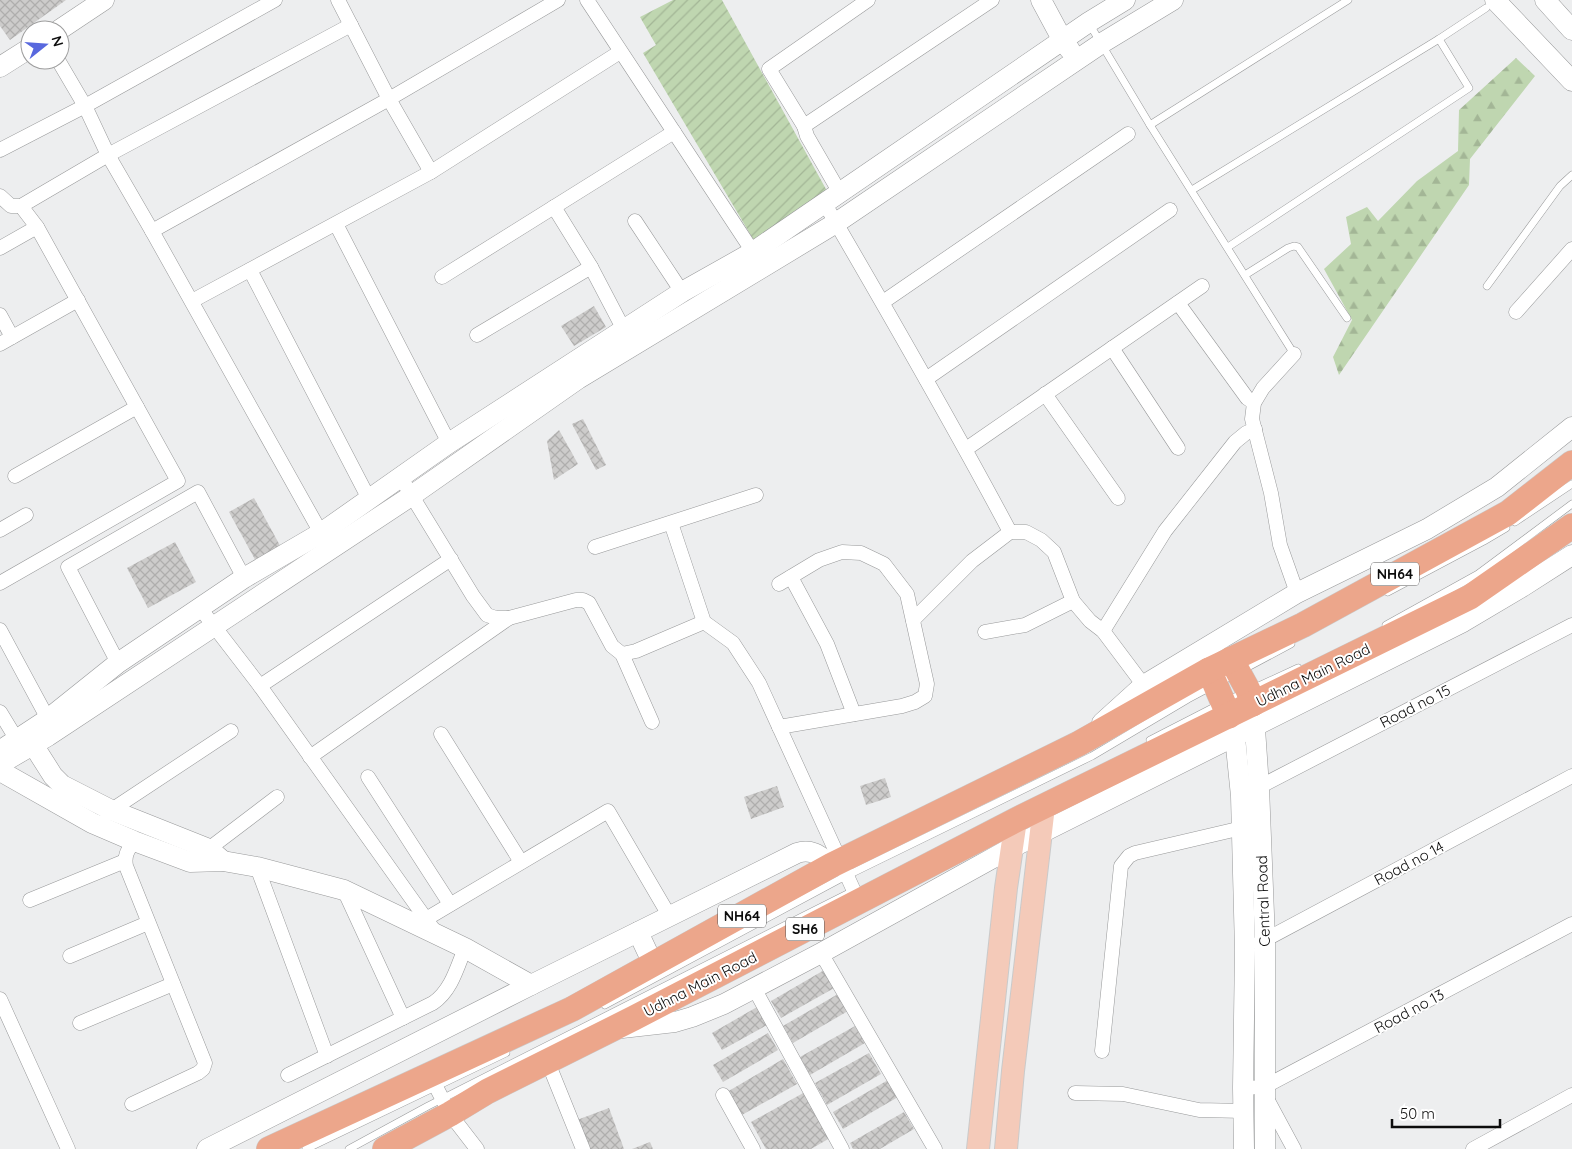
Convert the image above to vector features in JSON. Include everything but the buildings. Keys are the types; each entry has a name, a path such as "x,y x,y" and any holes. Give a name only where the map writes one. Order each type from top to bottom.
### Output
{"highway":[{"name":"NH64","path":"268,1149 433,1081 572,1010 654,964 1078,744 1150,693 1222,702 1245,690 1302,624 1508,513 1572,463"},
{"name":"Udhna Main Road","path":"385,1149 446,1106 488,1091 610,1030 858,893 1044,806 1245,690 1470,597 1571,530"}],"main road":[{"path":"1006,1149 1013,1071 1044,806"},
{"path":"978,1149 1011,848 1016,820"}],"street":[{"path":"70,23 104,0"},
{"path":"0,150 84,106 275,0"},
{"path":"338,0 431,172"},
{"path":"152,231 390,99 558,0"},
{"path":"586,0 753,252"},
{"path":"868,0 769,69 804,126 832,198 836,223 966,449 1010,532"},
{"path":"804,126 992,0"},
{"path":"1041,0 1063,41 1077,60"},
{"path":"0,764 19,742 118,663 244,578 321,533 449,444 682,292 753,252 1089,22 1125,0"},
{"path":"19,742 214,627 411,496 578,379 836,223 1102,43 1173,0"},
{"path":"1545,0 1572,30"},
{"path":"1491,4 1572,82"},
{"path":"0,196 11,206 22,206 108,155 351,25"},
{"path":"192,301 431,172 620,52"},
{"path":"0,67 20,54"},
{"path":"64,70 108,155 192,301 321,533"},
{"path":"442,277 674,132"},
{"path":"883,302 1128,134"},
{"path":"0,583 178,481 37,227 22,206"},
{"path":"554,207 591,267 624,330"},
{"path":"926,379 1170,210"},
{"path":"634,221 682,292"},
{"path":"336,224 449,444"},
{"path":"0,248 37,227"},
{"path":"1516,312 1572,249"},
{"path":"478,335 591,267"},
{"path":"250,270 369,499"},
{"path":"966,449 1202,286"},
{"path":"0,315 6,341 78,300"},
{"path":"1178,303 1246,398 1254,403"},
{"path":"1112,348 1178,448"},
{"path":"1294,354 1263,388 1254,403 1252,420 1271,493 1280,545 1297,593"},
{"path":"1045,394 1118,498"},
{"path":"15,476 137,407"},
{"path":"913,620 972,561 1010,532 1026,532 1041,540 1054,552 1073,601 1090,621 1103,632 1150,693 1297,593 1427,529 1497,487 1572,427"},
{"path":"1103,632 1165,531 1235,442 1255,428"},
{"path":"401,478 473,596 488,615 496,618 509,618 576,600 584,600 589,603 612,646 622,654 652,722"},
{"path":"118,663 68,567 198,492 244,578"},
{"path":"595,547 756,495"},
{"path":"0,530 26,515"},
{"path":"671,523 704,622 733,643 759,683 840,867 858,893"},
{"path":"779,728 902,706 915,702 925,696 927,684 907,594 884,564 860,552 842,552 819,560 785,581 827,644 854,714"},
{"path":"1245,690 1463,622 1572,555"},
{"path":"260,686 451,559"},
{"path":"985,632 1025,625 1073,601"},
{"path":"200,608 260,686 431,926"},
{"path":"310,757 509,618"},
{"path":"622,654 636,651 704,622"},
{"name":"Road no 15","path":"1259,787 1572,624"},
{"path":"0,630 48,719"},
{"name":"Central Road","path":"1245,690 1259,787 1265,940 1265,1149"},
{"path":"610,1030 675,1022 692,1017 724,1004 821,953 1041,833 1222,702"},
{"name":"Central Road","path":"1222,702 1241,796 1245,950 1244,1149"},
{"path":"0,712 19,742 62,785 111,810 216,855 344,890 431,926 465,948 531,984"},
{"path":"92,823 231,731"},
{"path":"440,734 521,862"},
{"path":"0,772 92,823 190,862 216,855 277,797"},
{"name":"Road no 14","path":"1245,950 1572,776"},
{"path":"368,777 450,904"},
{"path":"431,926 450,904 608,811 670,917"},
{"path":"1102,1052 1121,866 1135,852 1242,828"},
{"path":"132,1104 198,1073 203,1069 205,1063 125,862 126,852 134,841"},
{"path":"206,1149 531,984 670,917 796,853 810,851 840,867"},
{"path":"30,900 125,862"},
{"path":"257,867 327,1056"},
{"path":"344,890 403,1018"},
{"path":"70,956 148,923"},
{"name":"Road no 13","path":"1243,1088 1264,1090 1572,924"},
{"path":"638,932 654,964"},
{"path":"288,1075 441,998 447,991 465,948"},
{"path":"821,953 935,1149"},
{"path":"80,1023 173,984"},
{"path":"754,988 842,1149"},
{"path":"0,999 68,1149"},
{"path":"547,1060 583,1149"},
{"path":"433,1081 446,1106 477,1149"},
{"path":"1264,1090 1294,1149"},
{"path":"1075,1093 1123,1094 1199,1110 1244,1111"},
{"path":"723,1095 753,1149"},
{"path":"1473,1149 1572,1095"}],"lane":[{"path":"1150,125 1348,0"},
{"path":"1192,190 1439,40 1491,4"},
{"path":"1089,22 1150,125 1294,354"},
{"path":"1228,247 1469,88 1439,40"},
{"path":"1488,286 1560,186 1572,175"},
{"path":"1246,275 1288,248 1298,247 1347,318"},
{"path":"1379,597 1484,542 1554,498 1572,484"},
{"path":"1382,627 1478,574 1572,504"},
{"path":"1245,690 1300,639"},
{"path":"1245,690 1302,666"},
{"path":"594,1011 840,867 1092,756 1188,699 1222,702"},
{"path":"1143,744 1222,702"},
{"path":"349,1149 446,1106 858,893"},
{"path":"306,1149 433,1081 513,1050"}],"green space":[{"path":"673,0 722,0 827,191 756,244 643,53 656,45 640,17"},
{"path":"1516,58 1535,76 1470,159 1469,185 1339,375 1333,357 1352,320 1324,269 1351,244 1346,217 1367,207 1378,221 1417,181 1458,151 1459,110"}]}
